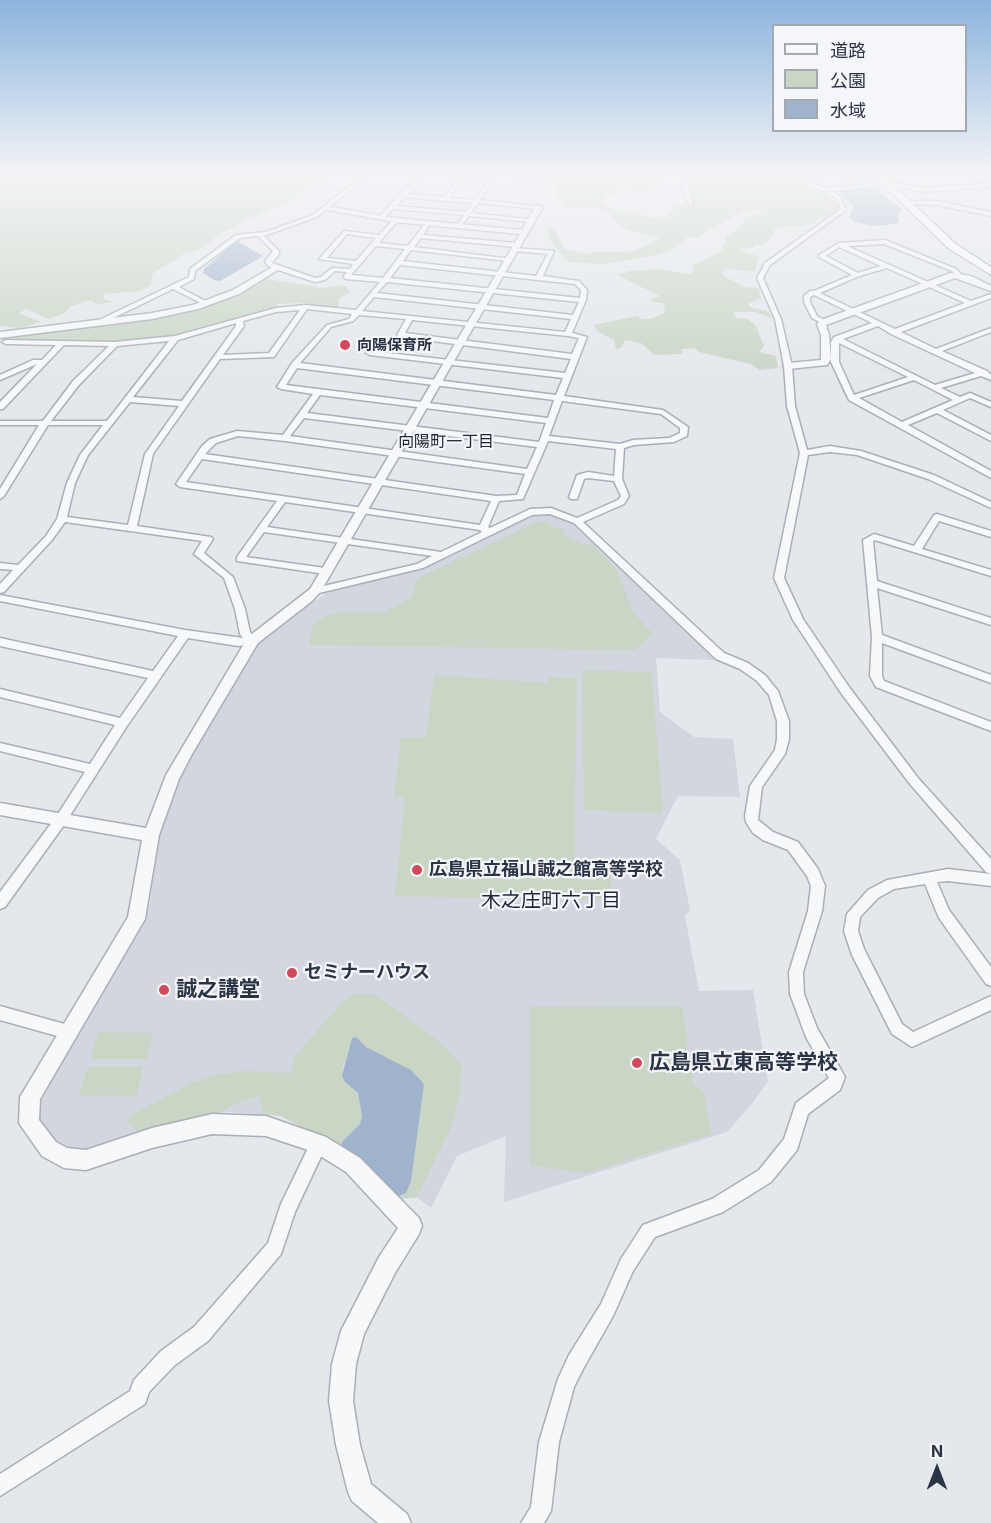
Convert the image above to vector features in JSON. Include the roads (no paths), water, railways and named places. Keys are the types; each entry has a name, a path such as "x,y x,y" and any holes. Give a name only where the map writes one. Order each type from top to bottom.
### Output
{"highway":[{"path":"949,242 957,250 991,272"}],"street":[{"path":"101,323 192,278 192,270 230,242"},
{"path":"263,242 268,244 276,254 270,259 269,264 277,268 315,280 323,279 333,269 352,271"},
{"path":"337,242 322,259 358,262"},
{"path":"414,242 360,312 351,320 329,326 295,365 281,387 550,421"},
{"path":"465,242 410,249 374,244 346,277 583,300"},
{"path":"398,1523 361,1492 348,1445 341,1401 344,1364 353,1331 387,1265 411,1226 353,1165 319,1144 266,1126 212,1124 152,1138 86,1160 64,1158 49,1149 29,1123 30,1097 135,919 151,835 171,779 253,640 315,591 518,242"},
{"path":"534,242 552,252 538,279"},
{"path":"796,242 767,264 760,278 778,319 788,366 791,406 804,453 779,578 798,620 845,690 907,772 991,868"},
{"path":"857,275 822,259 821,256 839,245 884,242"},
{"path":"885,242 991,288"},
{"path":"839,245 971,303"},
{"path":"399,263 577,282 584,290 583,300 568,334"},
{"path":"824,322 814,317 807,302 807,296 857,275 888,266"},
{"path":"2,340 152,316 207,304 236,292 277,268"},
{"path":"788,366 824,363 826,359 825,335 820,324 959,275"},
{"path":"174,287 207,304"},
{"path":"812,292 991,378"},
{"path":"373,295 575,317"},
{"path":"894,332 991,296"},
{"path":"2,340 115,344 175,338 276,310 305,307 584,337 520,497 496,499 202,456"},
{"path":"219,357 271,355 305,307"},
{"path":"410,318 401,335 576,357"},
{"path":"132,527 148,454 219,357 240,326 239,321"},
{"path":"877,324 837,339 835,342 835,362 852,398 991,475"},
{"path":"936,351 991,330"},
{"path":"0,590 49,538 62,519 76,469 126,399 175,338"},
{"path":"837,339 960,400"},
{"path":"0,407 62,343"},
{"path":"0,496 45,423 76,383 115,344"},
{"path":"370,353 567,376"},
{"path":"0,378 36,362 43,362"},
{"path":"295,365 663,412 684,427 684,434 671,440 633,443 620,447 409,429 302,415"},
{"path":"935,387 991,370"},
{"path":"852,398 913,378"},
{"path":"285,438 318,392"},
{"path":"902,425 970,395 991,405"},
{"path":"126,399 186,404"},
{"path":"938,410 991,438"},
{"path":"0,423 108,423"},
{"path":"486,530 361,509 180,484 202,456 205,448 213,441 237,433 530,472"},
{"path":"577,521 621,502 625,496 618,479 620,447"},
{"path":"804,453 830,449 858,453 931,477 991,505"},
{"path":"574,497 580,477 618,479"},
{"path":"283,499 240,559 325,571"},
{"path":"486,530 496,499"},
{"path":"315,591 405,572 444,555 486,530 530,512 551,511 577,521 720,656 744,666 761,678 774,694 783,721 783,739 780,750 756,786 751,816 752,822 758,829 768,836 793,846 813,873 818,886 815,911 796,972 797,994 811,1032 837,1077 834,1084 802,1109 791,1144 765,1176 717,1206 649,1231 627,1265 607,1310 576,1362 565,1386 549,1442 541,1510 531,1523"},
{"path":"916,550 937,518 991,534"},
{"path":"62,519 208,539 199,554 228,577 240,609 245,634 253,640"},
{"path":"260,530 444,555"},
{"path":"991,573 874,537 868,540 877,637 876,676 880,684 991,727"},
{"path":"0,566 21,568"},
{"path":"873,583 991,622"},
{"path":"0,598 185,634 238,642 253,640"},
{"path":"0,902 60,821 123,723 185,634"},
{"path":"877,637 991,679"},
{"path":"0,642 156,676"},
{"path":"0,693 123,723"},
{"path":"0,747 93,770"},
{"path":"0,809 151,835"},
{"path":"991,880 948,875 892,884 873,894 854,914 851,931 856,950 897,1029 912,1040 991,1003"},
{"path":"929,878 944,914 991,979"},
{"path":"0,1013 68,1032"},
{"path":"0,1486 138,1397 141,1387 168,1358 201,1334 275,1248 288,1210 319,1144"}],"water":[{"path":"236,242 263,256 220,281 203,273 204,269"},
{"path":"356,1037 366,1047 411,1070 424,1084 411,1181 406,1193 397,1197 342,1149 342,1142 360,1124 362,1116 358,1093 345,1082 342,1076 352,1038"}],"place":[{"name":"向陽保育所","path":"345,345"},
{"name":"広島県立福山誠之館高等学校","path":"417,870"},
{"name":"セミナーハウス","path":"292,973"},
{"name":"誠之講堂","path":"164,990"},
{"name":"広島県立東高等学校","path":"637,1063"}],"district":[{"name":"向陽町一丁目","path":"446,442"},
{"name":"木之庄町六丁目","path":"551,901"}]}
